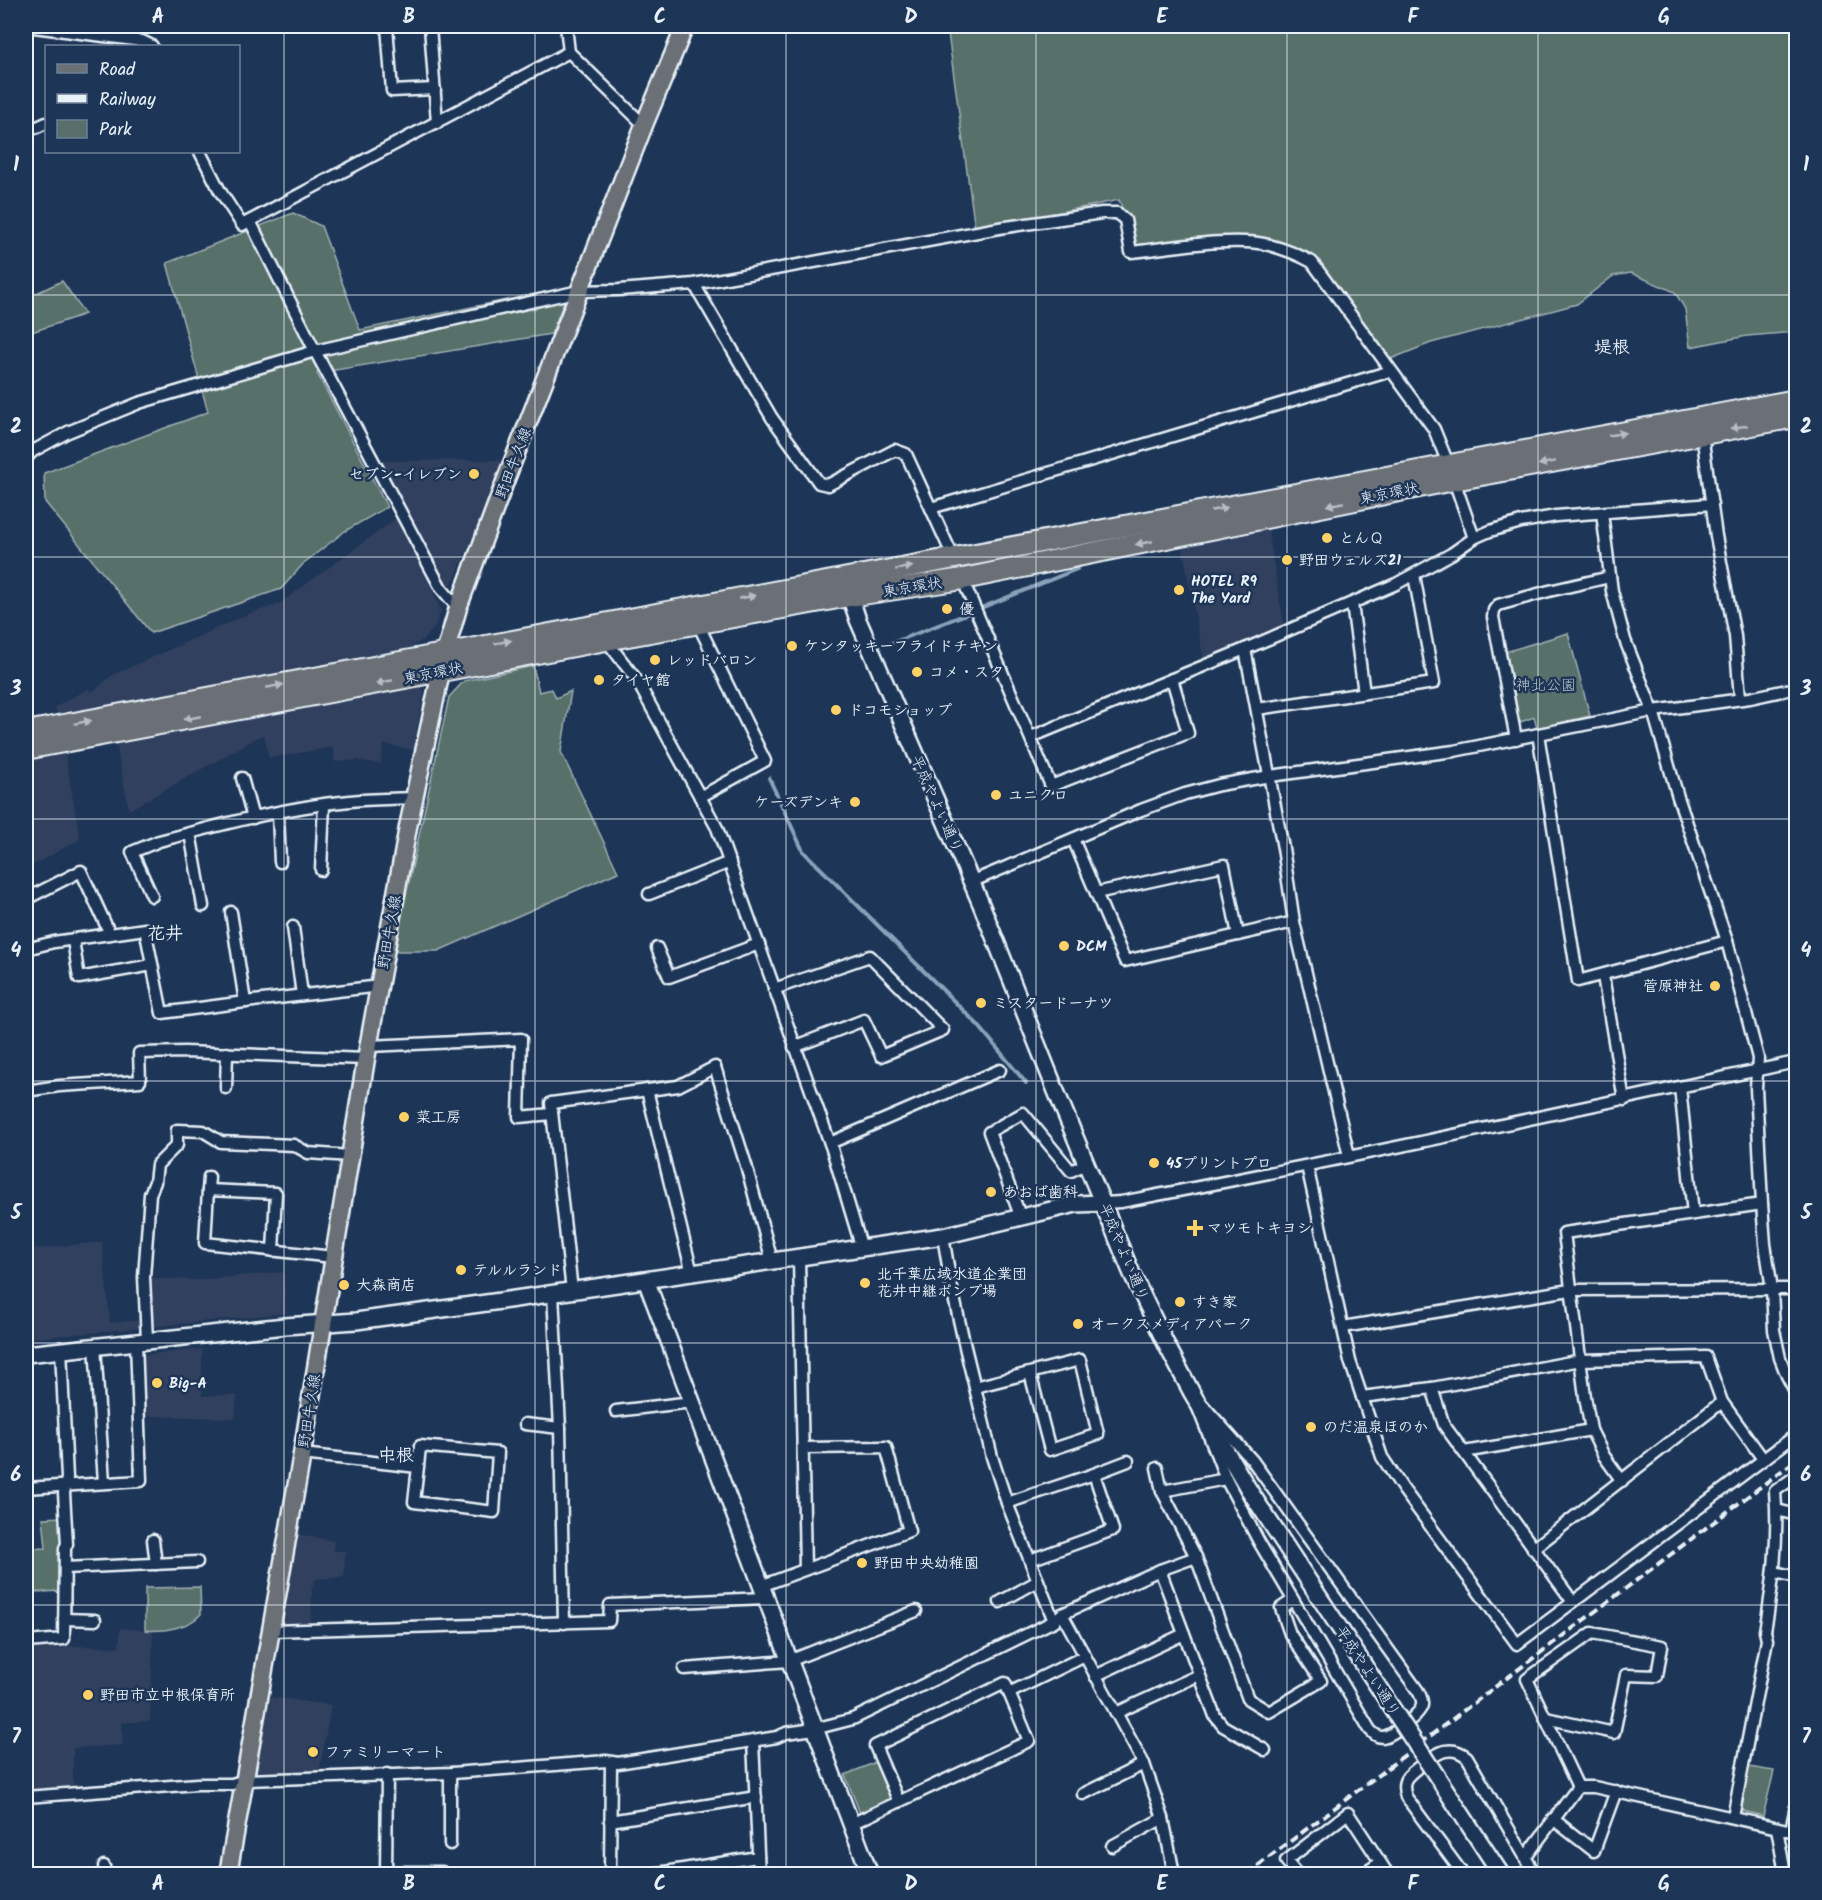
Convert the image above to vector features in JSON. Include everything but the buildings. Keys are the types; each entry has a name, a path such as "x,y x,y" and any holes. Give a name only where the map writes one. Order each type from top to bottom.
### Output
{"highway":[{"name":"東京環状","path":"26,732 443,662 848,587 963,579 1797,400"},
{"name":"東京環状","path":"26,749 443,662 606,640 698,624 954,560 1452,473 1797,417"}],"main road":[{"name":"野田牛久線","path":"228,1875 302,1454 368,1052 414,798 443,662 458,608 579,291 685,26"}],"street":[{"path":"26,26 142,41 150,45"},
{"path":"387,26 392,91 435,89"},
{"path":"430,26 437,123"},
{"path":"566,26 569,52 644,125"},
{"path":"201,153 220,191 242,225 569,52"},
{"path":"26,132 45,123"},
{"path":"26,458 33,451 68,432 139,403 315,351 579,291 694,284 999,228 1116,213 1125,220 1131,252 1245,242 1269,245 1312,262 1340,297 1434,429 1474,538"},
{"path":"250,221 315,351 441,588 458,608"},
{"path":"694,284 772,418 819,483 828,485 895,450 906,454 963,579 1051,786 1188,733 1172,679"},
{"path":"931,508 1391,371"},
{"path":"1702,434 1716,536 1735,636 1740,698"},
{"path":"1031,737 1352,604 1414,575 1474,538 1521,522 1556,516 1712,504"},
{"path":"1602,513 1610,577 1625,640 1653,711 1678,797 1726,940 1758,1058 1756,1071 1762,1204 1772,1289 1774,1330 1787,1376 1797,1393"},
{"path":"1257,709 1434,682 1414,575"},
{"path":"1516,739 1493,617 1494,610 1498,605 1610,577"},
{"name":"平成やよい通り","path":"848,587 902,724 971,882 1147,1307 1192,1393 1249,1490 1501,1875"},
{"path":"1352,604 1365,693"},
{"path":"698,624 765,761 700,797"},
{"path":"606,640 636,680 717,828 830,1143 862,1249"},
{"path":"1245,649 1270,776 1294,922 1349,1156"},
{"path":"971,882 1141,810 1185,794 1219,785 1454,751 1653,711 1797,688"},
{"path":"1538,734 1578,981 1726,940"},
{"path":"242,778 253,818"},
{"path":"152,896 132,852 159,841 253,818 324,805 349,801 414,798"},
{"path":"321,870 324,805"},
{"path":"279,813 280,862"},
{"path":"190,833 203,906"},
{"path":"1073,840 1125,961 1294,922"},
{"path":"650,894 730,862"},
{"path":"1096,893 1224,865 1238,935"},
{"path":"26,898 81,871 110,934"},
{"path":"231,912 245,1002"},
{"path":"293,927 302,995"},
{"path":"26,949 145,929 162,1013 380,987"},
{"path":"74,940 79,978 152,965"},
{"path":"657,948 669,977 759,944"},
{"path":"774,989 870,956 944,1030 881,1056 864,1020 794,1047"},
{"path":"1603,975 1624,1100"},
{"path":"26,1091 59,1086 140,1081 139,1053 368,1052 521,1039 519,1117 552,1114"},
{"path":"226,1088 227,1053"},
{"path":"26,1354 356,1321 943,1236 1076,1204 1121,1202 1307,1167 1349,1156 1797,1062"},
{"path":"572,1291 551,1103 678,1086 715,1067 746,1165 772,1261"},
{"path":"830,1143 1000,1070"},
{"path":"1680,1087 1693,1214"},
{"path":"647,1090 692,1273"},
{"path":"1021,1218 989,1132 1023,1113 1071,1172 1086,1164"},
{"path":"26,1488 141,1481 144,1277 150,1194 155,1182 157,1165 177,1146 177,1130 203,1131 221,1142 294,1145 308,1153 350,1156"},
{"path":"1307,1167 1350,1361 1382,1457 1517,1644 1797,1435"},
{"path":"209,1177 205,1243 333,1257"},
{"path":"208,1190 276,1193 273,1251"},
{"path":"1622,1481 1604,1456 1591,1430 1564,1233 1762,1204"},
{"path":"943,1236 951,1284 975,1387 992,1457 1007,1503 1038,1581 1058,1618 1085,1656 1144,1764 1163,1818 1174,1875"},
{"path":"799,1258 805,1569"},
{"path":"646,1280 870,1875"},
{"path":"1343,1327 1570,1290 1797,1289"},
{"path":"553,1294 560,1428 564,1623"},
{"path":"95,1346 104,1482"},
{"path":"26,1642 64,1639 65,1548 67,1544 64,1493 67,1478 61,1349"},
{"path":"1362,1397 1432,1388 1581,1360 1706,1357 1722,1402 1763,1459"},
{"path":"975,1387 1080,1360 1098,1434 1050,1450 1030,1373"},
{"path":"1432,1388 1444,1425 1573,1602"},
{"path":"1192,1393 1252,1460 1422,1697 1422,1706 1418,1713 1389,1736 1376,1736 1370,1730 1259,1542 1226,1479 1192,1393"},
{"path":"616,1411 692,1402"},
{"path":"1533,1549 1722,1402"},
{"path":"525,1424 560,1428"},
{"path":"1464,1452 1591,1430"},
{"path":"420,1446 498,1453 494,1512 414,1502 418,1467 420,1446"},
{"path":"271,1631 609,1621 610,1605 763,1592 805,1569 909,1531 886,1447 803,1448"},
{"path":"302,1454 418,1467"},
{"path":"1007,1503 1128,1461"},
{"path":"1157,1468 1162,1491 1196,1557 1248,1699 1269,1712 1321,1681 1290,1634 1281,1608 1293,1600"},
{"path":"1030,1560 1113,1530 1094,1474"},
{"path":"1733,1817 1767,1640 1765,1631 1775,1572 1777,1510 1775,1491 1797,1476"},
{"path":"1162,1491 1226,1479"},
{"path":"1777,1510 1797,1515"},
{"path":"153,1540 156,1564"},
{"path":"26,1797 197,1784 232,1784 245,1780 452,1773 618,1763 777,1737 852,1719 1058,1618 1160,1570 1196,1557"},
{"path":"65,1568 197,1562"},
{"path":"1160,1570 1215,1716 1223,1726 1265,1750"},
{"path":"1775,1572 1797,1577"},
{"path":"1000,1602 1038,1581"},
{"path":"684,1669 789,1661 916,1611"},
{"path":"64,1619 95,1620"},
{"path":"1546,1718 1614,1733 1626,1675 1657,1676 1662,1646 1592,1633 1527,1679 1578,1786"},
{"path":"1095,1676 1184,1634"},
{"path":"1009,1693 1085,1656"},
{"path":"1116,1713 1199,1675"},
{"path":"851,1824 899,1802 1029,1741 1005,1683 875,1746 899,1802"},
{"path":"753,1741 759,1875"},
{"path":"1462,1875 1406,1797 1404,1788 1405,1780 1412,1773 1444,1751 1461,1752 1467,1757 1535,1875"},
{"path":"610,1875 611,1762"},
{"path":"1083,1794 1144,1764"},
{"path":"450,1844 450,1778 452,1773"},
{"path":"387,1774 386,1873 442,1872"},
{"path":"1578,1786 1594,1786 1794,1832 1797,1806"},
{"path":"1525,1858 1578,1786"},
{"path":"1553,1819 1594,1851 1616,1791"},
{"path":"610,1821 756,1797"},
{"path":"1297,1875 1286,1861 1348,1813 1388,1875"},
{"path":"1112,1846 1163,1818"},
{"path":"1777,1828 1785,1875"},
{"path":"652,1875 758,1857"},
{"path":"1363,1875 1380,1863"}],"shaded area":[{"path":"507,460 452,584 444,585 381,461"},
{"path":"398,517 441,611 434,628 423,640 413,646 402,650 57,715 55,707 88,689 93,692 111,676 246,615 279,604"},
{"path":"1268,529 1284,626 1204,661 1182,546"},
{"path":"420,686 424,691 413,750 384,744 380,764 358,760 335,762 333,747 269,758 264,734 129,810 116,744"},
{"path":"65,754 80,839 26,869 26,761"},
{"path":"102,1242 110,1323 143,1320 139,1328 26,1339 26,1250"},
{"path":"284,1272 286,1313 151,1327 149,1278 198,1280"},
{"path":"202,1349 202,1396 237,1395 235,1418 143,1416 142,1355"},
{"path":"297,1534 334,1541 333,1551 345,1551 344,1577 316,1579 312,1587 311,1619 302,1629 281,1629"},
{"name":"野田市立中根保育所","path":"120,1628 153,1631 150,1721 121,1723 123,1745 73,1748 73,1787 26,1790 26,1649 69,1646 119,1647"},
{"path":"269,1697 331,1705 319,1773 254,1776"}],"green space":[{"path":"947,26 1796,26 1796,332 1747,336 1690,347 1685,309 1675,292 1631,273 1613,276 1577,304 1431,343 1388,360 1328,273 1313,258 1289,247 1137,246 1119,200 975,229"},
{"path":"293,213 321,226 360,330 570,287 551,334 317,373 387,507 345,531 304,563 281,589 151,633 45,502 44,473 208,412 167,263"},
{"path":"62,281 85,314 26,334 26,298"},
{"name":"神北公園","path":"1568,633 1590,716 1537,728 1534,717 1518,723 1505,652"},
{"path":"533,666 539,692 552,689 556,698 571,691 561,752 618,872 438,951 394,951 449,697 464,681"},
{"path":"62,1517 64,1544 60,1545 59,1591 26,1593 26,1549 46,1548 43,1518"},
{"path":"200,1587 201,1614 196,1619 175,1628 145,1630 145,1588"},
{"path":"876,1762 892,1794 889,1799 860,1813 845,1775"},
{"path":"1749,1767 1774,1771 1763,1816 1743,1811 1742,1808"},
{"path":"750,1863 755,1867 755,1874 704,1874 703,1871"}],"waterway":[{"path":"981,608 1077,569"},
{"path":"887,645 969,613"},
{"path":"769,778 803,851 978,1025 1026,1083"}],"tunnel":[{"path":"1518,1874 1529,1864"}],"railway":[{"path":"1247,1874 1796,1460"}],"place":[{"name":"セブン-イレブン","path":"474,474"},
{"name":"とんＱ","path":"1327,538"},
{"name":"野田ウェルズ21","path":"1287,560"},
{"name":"HOTEL R9 The Yard","path":"1179,590"},
{"name":"優","path":"947,609"},
{"name":"ケンタッキーフライドチキン","path":"792,646"},
{"name":"レッドバロン","path":"655,660"},
{"name":"コメ・スタ","path":"917,672"},
{"name":"タイヤ館","path":"599,680"},
{"name":"ドコモショップ","path":"836,710"},
{"name":"ユニクロ","path":"996,795"},
{"name":"ケーズデンキ","path":"855,802"},
{"name":"DCM","path":"1064,946"},
{"name":"菅原神社","path":"1715,986"},
{"name":"ミスタードーナツ","path":"981,1003"},
{"name":"菜工房","path":"404,1117"},
{"name":"45プリントプロ","path":"1154,1163"},
{"name":"あおば歯科","path":"991,1192"},
{"name":"マツモトキヨシ","path":"1195,1228"},
{"name":"テルルランド","path":"461,1270"},
{"name":"北千葉広域水道企業団 花井中継ポンプ場","path":"865,1283"},
{"name":"大森商店","path":"344,1285"},
{"name":"すき家","path":"1180,1302"},
{"name":"オークスメディアパーク","path":"1078,1324"},
{"name":"Big-A","path":"157,1383"},
{"name":"のだ温泉ほのか","path":"1311,1427"},
{"name":"野田中央幼稚園","path":"862,1563"},
{"name":"野田市立中根保育所","path":"88,1695"},
{"name":"ファミリーマート","path":"313,1752"}],"district":[{"name":"堤根","path":"1612,347"},
{"name":"花井","path":"165,933"},
{"name":"中根","path":"396,1455"}]}
